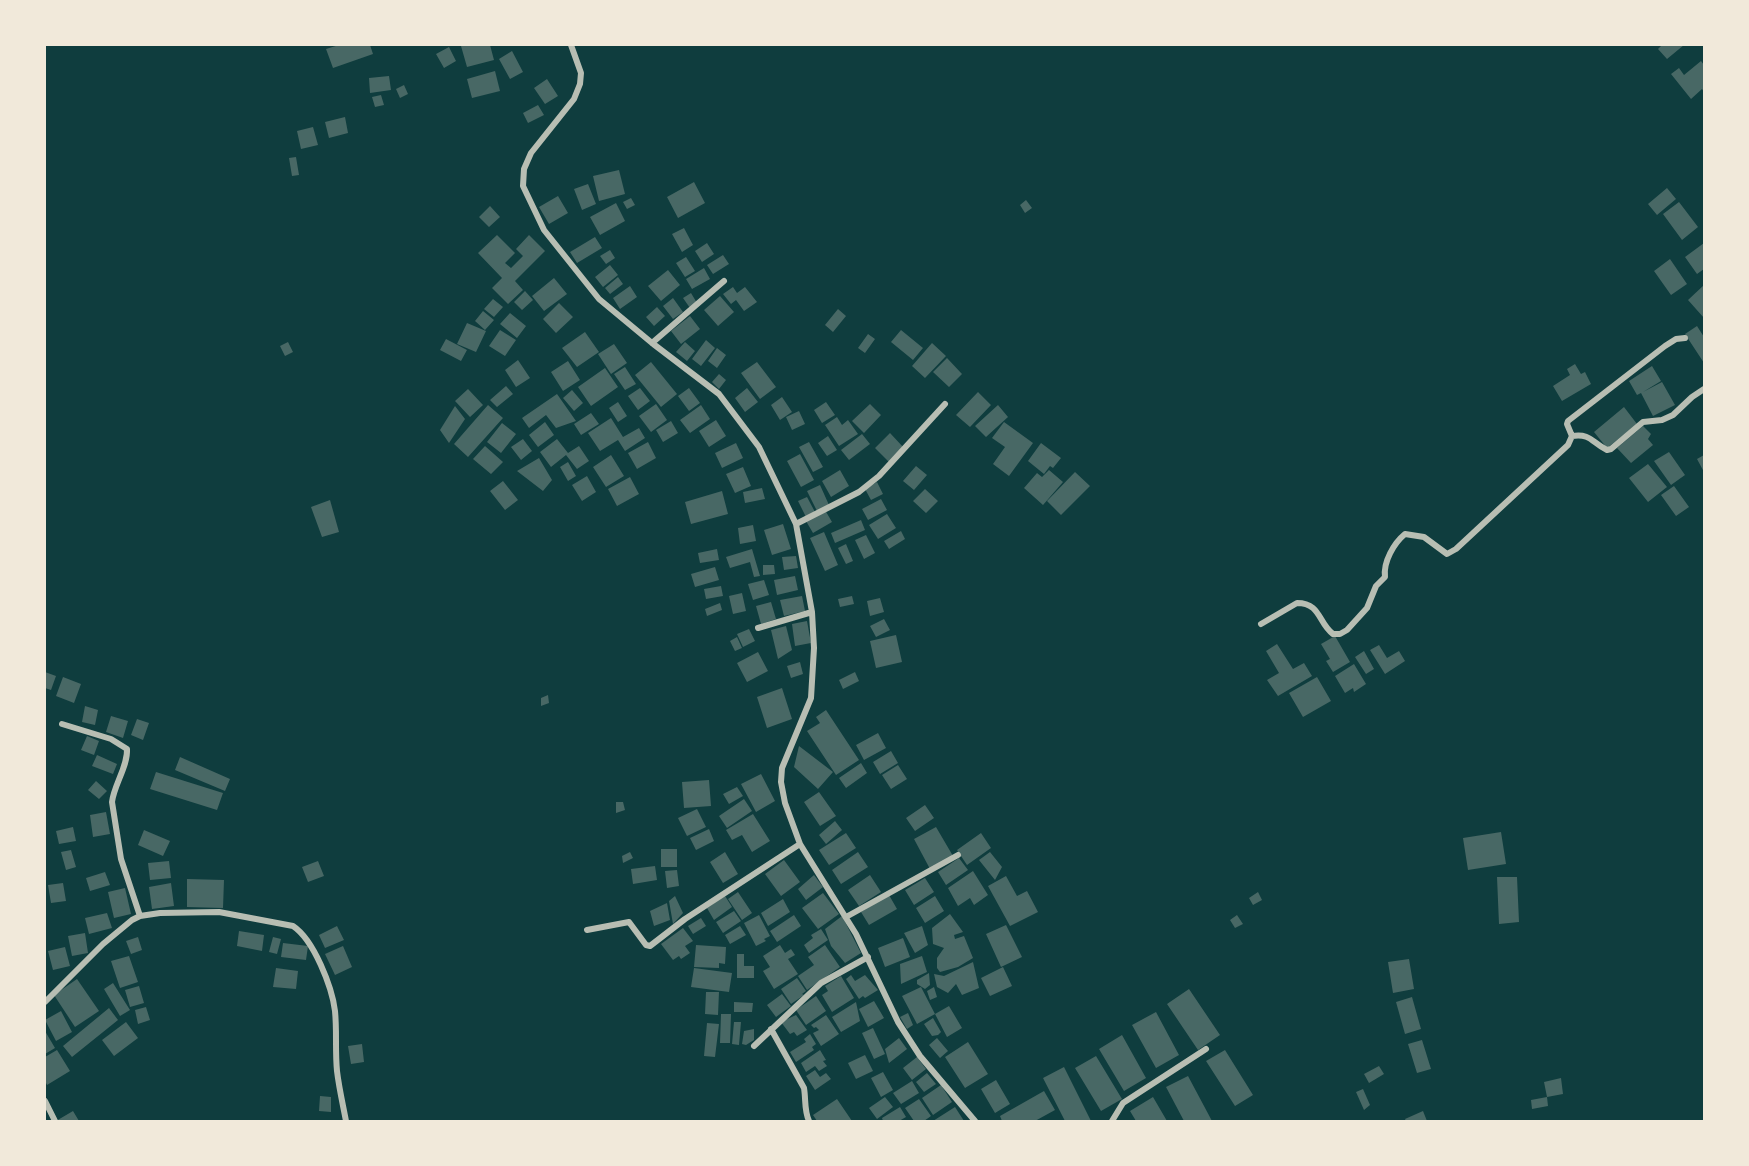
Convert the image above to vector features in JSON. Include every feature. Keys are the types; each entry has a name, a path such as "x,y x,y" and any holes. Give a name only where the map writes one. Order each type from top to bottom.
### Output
{"street":[{"path":"571,45 581,73 580,84 574,99 531,153 524,169 523,186 544,230 599,299 719,394 759,447 795,524 812,612 814,648 811,698 782,768 781,782 785,803 800,844 846,916 898,1022 920,1056 975,1121"},
{"path":"652,343 724,281"},
{"path":"1261,624 1297,603 1307,603 1333,634 1340,634 1347,630 1367,608 1376,586 1385,577 1386,562 1401,537 1405,534 1424,537 1447,554 1449,553 1468,539 1568,445 1572,436 1567,424 1571,418 1665,346 1676,339 1685,338"},
{"path":"1572,436 1589,437 1602,448 1611,449 1643,422 1662,420 1672,415 1704,389"},
{"path":"795,524 859,492 879,476 945,404"},
{"path":"758,628 812,612"},
{"path":"63,724 111,739 127,749 127,757 112,802 121,859 140,916"},
{"path":"587,930 629,922 646,945 650,946 685,919 800,844"},
{"path":"846,916 958,855"},
{"path":"45,1002 103,944 140,916 160,913 219,912 293,926 310,944 334,1010 337,1072 346,1121"},
{"path":"754,1046 821,983 868,957"},
{"path":"771,1029 804,1088 805,1112 809,1121"},
{"path":"1112,1121 1123,1103 1206,1049"},
{"path":"45,1101 55,1121"}],"building":[{"path":"339,45 370,45 373,54 333,68 326,49"},
{"path":"490,45 494,60 467,67 461,46"},
{"path":"1662,45 1684,45 1667,59 1658,49"},
{"path":"449,47 456,61 444,68 436,54"},
{"path":"512,51 523,72 510,79 499,59"},
{"path":"1701,61 1704,65 1704,92 1702,89 1691,99 1671,74 1679,68 1684,75"},
{"path":"495,71 500,91 472,98 467,79"},
{"path":"389,76 391,90 370,93 369,78"},
{"path":"547,79 558,96 545,104 534,88"},
{"path":"404,85 408,94 400,98 396,89"},
{"path":"381,95 384,105 375,107 372,97"},
{"path":"538,105 544,115 528,123 523,113"},
{"path":"345,117 348,133 329,138 325,122"},
{"path":"313,127 318,145 301,149 297,131"},
{"path":"296,157 299,175 292,176 289,158"},
{"path":"619,170 625,194 599,201 593,176"},
{"path":"694,182 705,203 678,218 667,197"},
{"path":"588,184 596,204 582,210 574,189"},
{"path":"1667,188 1676,199 1657,215 1648,204"},
{"path":"558,196 568,213 549,224 539,207"},
{"path":"631,198 635,205 627,209 623,202"},
{"path":"1026,200 1032,208 1025,213 1020,205"},
{"path":"1679,202 1698,227 1682,240 1663,214"},
{"path":"616,203 625,221 600,235 590,217"},
{"path":"490,206 500,217 489,227 479,217"},
{"path":"684,228 693,245 682,252 672,234"},
{"path":"497,235 515,253 505,263 511,268 523,256 516,249 529,235 545,251 515,281 523,290 508,304 492,288 502,278 478,253"},
{"path":"595,237 602,248 577,263 570,252"},
{"path":"707,243 714,254 702,262 695,251"},
{"path":"1704,243 1704,269 1697,274 1685,257"},
{"path":"610,250 615,258 606,264 600,256"},
{"path":"723,255 729,264 713,274 707,265"},
{"path":"686,257 695,271 685,277 676,263"},
{"path":"1670,259 1687,284 1671,295 1654,271"},
{"path":"610,265 618,275 603,287 595,277"},
{"path":"704,268 710,279 692,289 686,279"},
{"path":"668,270 680,285 661,301 648,286"},
{"path":"618,277 623,284 610,294 605,288"},
{"path":"554,278 567,294 544,311 532,296"},
{"path":"1704,285 1704,318 1688,300"},
{"path":"630,286 637,297 620,309 613,298"},
{"path":"733,287 737,293 745,287 757,302 744,311 736,300 731,304 723,294"},
{"path":"525,291 533,300 522,310 514,302"},
{"path":"691,293 697,303 690,308 683,298"},
{"path":"720,296 734,312 718,326 704,310"},
{"path":"673,298 683,312 673,319 663,306"},
{"path":"493,299 503,307 494,317 484,309"},
{"path":"559,303 573,317 556,333 543,319"},
{"path":"657,307 665,316 654,326 646,317"},
{"path":"838,309 846,316 833,332 825,325"},
{"path":"483,311 494,320 485,330 475,321"},
{"path":"510,313 526,326 517,338 500,324"},
{"path":"690,316 700,329 681,344 671,331"},
{"path":"467,323 486,331 476,352 457,344"},
{"path":"1697,326 1704,337 1704,363 1685,334"},
{"path":"500,330 516,340 505,356 489,346"},
{"path":"901,330 923,348 913,360 891,342"},
{"path":"585,332 599,352 577,367 562,348"},
{"path":"868,334 875,339 865,353 858,348"},
{"path":"446,339 467,350 461,361 440,350"},
{"path":"706,340 715,348 701,366 692,359"},
{"path":"288,342 293,352 285,356 280,346"},
{"path":"685,342 695,351 687,361 676,352"},
{"path":"932,343 946,356 925,378 912,366"},
{"path":"614,344 627,363 611,374 598,354"},
{"path":"717,348 726,355 717,368 708,361"},
{"path":"947,358 962,374 949,387 933,372"},
{"path":"518,360 530,378 516,387 505,370"},
{"path":"568,361 580,380 563,391 551,372"},
{"path":"651,362 677,394 661,407 635,375"},
{"path":"757,362 776,387 760,399 741,373"},
{"path":"1575,364 1581,374 1585,372 1591,384 1562,401 1553,386 1570,375 1567,369"},
{"path":"1652,366 1661,381 1643,392 1662,382 1675,405 1653,416 1641,393 1637,395 1629,381"},
{"path":"625,367 636,384 625,390 614,374"},
{"path":"605,368 618,387 591,406 578,387"},
{"path":"719,374 726,380 719,389 712,382"},
{"path":"506,386 513,394 497,407 490,400"},
{"path":"640,388 650,401 638,410 628,396"},
{"path":"689,388 700,403 689,411 678,396"},
{"path":"747,388 758,402 745,412 735,398"},
{"path":"468,389 483,405 470,417 455,401"},
{"path":"572,390 583,403 574,411 563,398"},
{"path":"978,392 991,405 970,427 956,415"},
{"path":"557,394 576,421 556,428 546,415 529,428 522,418"},
{"path":"782,397 792,412 780,420 771,405"},
{"path":"618,402 627,416 618,422 609,408"},
{"path":"826,402 835,415 822,423 814,410"},
{"path":"656,404 667,420 651,432 639,416"},
{"path":"870,404 881,415 864,433 852,421"},
{"path":"488,405 503,418 468,457 454,444"},
{"path":"701,405 710,419 690,433 680,420"},
{"path":"998,405 1008,417 986,437 975,426"},
{"path":"455,406 465,419 449,443 440,430"},
{"path":"1624,407 1637,424 1607,448 1594,432"},
{"path":"799,411 805,424 792,430 786,417"},
{"path":"591,413 599,424 581,435 574,424"},
{"path":"837,417 842,425 848,420 858,434 839,446 825,425"},
{"path":"611,418 623,437 639,428 645,438 625,451 618,440 600,451 588,433"},
{"path":"716,420 726,436 709,447 699,431"},
{"path":"671,421 678,433 663,442 656,430"},
{"path":"545,422 554,435 538,447 529,435"},
{"path":"1004,422 1033,443 1009,476 993,464 1005,447 992,438"},
{"path":"502,423 516,434 501,453 487,442"},
{"path":"1643,426 1651,434 1648,439 1653,445 1631,463 1617,448"},
{"path":"890,433 904,448 889,462 875,448"},
{"path":"862,434 870,444 849,460 841,450"},
{"path":"828,436 837,450 827,456 818,443"},
{"path":"523,439 532,451 521,460 511,447"},
{"path":"557,439 568,453 579,446 589,461 577,469 566,455 551,467 540,452"},
{"path":"648,442 656,458 637,469 628,453"},
{"path":"809,442 823,467 813,472 799,447"},
{"path":"736,443 743,458 722,468 715,453"},
{"path":"1041,443 1061,458 1044,474 1028,461"},
{"path":"485,446 503,462 491,474 473,459"},
{"path":"1669,452 1685,475 1671,485 1654,461"},
{"path":"800,454 814,480 801,487 787,461"},
{"path":"611,455 624,476 606,487 593,467"},
{"path":"1704,455 1704,472 1697,459"},
{"path":"539,458 552,480 543,491 517,471"},
{"path":"568,462 576,476 568,481 560,467"},
{"path":"1648,464 1667,487 1648,502 1629,478"},
{"path":"916,466 927,475 914,490 903,481"},
{"path":"743,467 751,486 735,493 726,474"},
{"path":"840,470 849,486 831,497 822,481"},
{"path":"1049,470 1063,482 1043,505 1024,488 1037,473 1042,477"},
{"path":"1075,472 1090,486 1061,515 1047,501"},
{"path":"587,476 596,492 582,501 572,485"},
{"path":"630,477 639,494 617,506 608,489"},
{"path":"503,481 518,500 505,510 490,491"},
{"path":"877,482 883,494 871,500 865,489"},
{"path":"820,485 829,505 817,511 807,491"},
{"path":"1674,486 1689,507 1676,516 1661,495"},
{"path":"762,488 765,499 745,503 743,492"},
{"path":"925,489 938,501 926,513 913,501"},
{"path":"722,491 728,514 691,524 685,502"},
{"path":"807,497 815,512 806,517 798,501"},
{"path":"881,499 887,510 868,520 862,509"},
{"path":"330,500 339,532 322,537 311,507"},
{"path":"825,510 832,522 813,533 806,521"},
{"path":"887,514 896,528 878,539 869,525"},
{"path":"861,520 865,530 835,543 831,533"},
{"path":"783,524 791,549 772,555 764,530"},
{"path":"753,525 756,541 740,544 738,528"},
{"path":"901,531 905,539 889,549 884,541"},
{"path":"824,532 838,565 825,571 810,538"},
{"path":"866,535 875,553 864,559 855,540"},
{"path":"846,544 853,561 846,564 838,548"},
{"path":"717,549 719,560 700,563 698,553"},
{"path":"752,549 760,576 754,577 750,562 730,568 726,557"},
{"path":"796,556 798,568 784,570 782,557"},
{"path":"763,565 774,565 775,574 763,575"},
{"path":"715,567 719,580 695,587 691,574"},
{"path":"795,576 798,590 777,595 774,580"},
{"path":"764,580 769,595 753,600 748,584"},
{"path":"721,586 723,596 706,599 704,589"},
{"path":"742,593 746,611 733,614 729,596"},
{"path":"802,596 805,611 784,616 780,600"},
{"path":"852,596 854,604 840,607 838,599"},
{"path":"880,598 884,612 870,616 867,601"},
{"path":"771,602 776,619 761,624 756,606"},
{"path":"720,603 722,610 707,616 705,609"},
{"path":"884,619 890,630 876,637 870,626"},
{"path":"807,621 811,643 795,646 792,624"},
{"path":"786,626 792,650 778,659 771,630"},
{"path":"749,629 755,641 743,647 737,634"},
{"path":"896,635 902,662 876,668 870,641"},
{"path":"1335,636 1350,662 1333,672 1326,661 1330,659 1321,644"},
{"path":"737,637 742,648 735,651 730,641"},
{"path":"1277,644 1293,669 1304,663 1312,676 1278,696 1267,680 1279,673 1266,651"},
{"path":"1379,645 1387,658 1399,651 1405,661 1385,674 1370,650"},
{"path":"1364,651 1374,669 1366,674 1355,657"},
{"path":"758,652 768,671 747,682 737,663"},
{"path":"800,662 803,674 791,678 787,666"},
{"path":"1354,664 1366,684 1354,692 1353,688 1345,693 1335,676"},
{"path":"45,672 56,676 51,690 45,688"},
{"path":"855,672 859,681 843,689 839,680"},
{"path":"63,677 81,684 74,703 56,696"},
{"path":"1317,677 1331,701 1303,717 1289,693"},
{"path":"782,688 792,719 767,728 757,697"},
{"path":"548,695 549,703 541,706 541,698"},
{"path":"85,706 98,710 95,725 82,722"},
{"path":"826,710 859,760 836,775 807,731 820,723 816,717"},
{"path":"111,716 128,721 123,738 106,732"},
{"path":"137,719 149,723 143,740 131,735"},
{"path":"878,733 886,748 864,760 856,745"},
{"path":"87,736 99,741 94,755 81,750"},
{"path":"799,746 833,772 818,789 794,767"},
{"path":"891,751 898,763 880,774 873,762"},
{"path":"97,755 117,764 113,774 92,766"},
{"path":"180,757 230,779 225,791 175,770"},
{"path":"861,763 867,773 846,788 839,778"},
{"path":"898,765 907,779 891,789 882,775"},
{"path":"156,772 223,793 217,810 150,789"},
{"path":"761,774 775,801 756,812 741,784"},
{"path":"709,780 711,806 684,808 682,782"},
{"path":"96,781 107,791 99,799 88,790"},
{"path":"737,787 743,796 729,804 723,794"},
{"path":"819,792 836,816 820,826 804,802"},
{"path":"744,799 752,811 727,828 719,816"},
{"path":"616,802 623,802 625,810 616,813"},
{"path":"925,805 934,818 915,831 906,818"},
{"path":"697,809 706,827 687,836 678,818"},
{"path":"106,812 110,834 93,837 90,815"},
{"path":"753,814 770,841 752,852 742,835 732,840 726,830"},
{"path":"835,821 842,830 826,844 819,835"},
{"path":"73,827 76,841 59,844 56,831"},
{"path":"936,827 953,856 930,869 914,839"},
{"path":"709,829 714,841 696,850 690,838"},
{"path":"144,830 170,841 163,856 138,845"},
{"path":"1501,832 1506,864 1468,870 1463,838"},
{"path":"846,833 856,848 829,865 819,850"},
{"path":"981,833 991,848 967,865 957,850"},
{"path":"661,849 677,849 677,867 661,867"},
{"path":"71,850 76,867 66,870 61,852"},
{"path":"630,852 633,858 623,863 622,856"},
{"path":"725,852 738,874 723,883 710,862"},
{"path":"858,852 868,867 841,884 832,870"},
{"path":"990,852 1002,867 995,880 979,860"},
{"path":"959,858 968,870 946,885 938,872"},
{"path":"784,860 800,882 781,896 765,874"},
{"path":"169,861 171,878 150,880 148,863"},
{"path":"318,861 324,876 308,882 302,867"},
{"path":"655,866 657,880 633,884 631,869"},
{"path":"677,870 679,886 667,888 665,871"},
{"path":"973,871 988,895 974,905 970,898 958,906 948,888"},
{"path":"105,872 110,885 90,891 86,878"},
{"path":"814,875 823,887 806,900 798,889"},
{"path":"870,875 881,892 859,906 848,890"},
{"path":"1006,876 1017,896 1027,891 1038,912 1010,926 988,886"},
{"path":"1497,877 1517,877 1519,922 1499,924"},
{"path":"925,878 934,892 914,905 905,890"},
{"path":"187,879 224,880 223,908 187,907"},
{"path":"63,883 66,901 51,903 48,885"},
{"path":"171,883 174,906 152,909 149,887"},
{"path":"125,888 131,914 114,918 108,892"},
{"path":"738,892 752,913 742,920 728,899"},
{"path":"1258,892 1262,900 1253,905 1249,898"},
{"path":"823,893 839,914 818,929 802,908"},
{"path":"889,895 897,909 869,925 861,912"},
{"path":"675,896 683,913 673,924 669,901"},
{"path":"725,896 732,907 714,920 707,908"},
{"path":"935,896 944,911 925,923 916,908"},
{"path":"783,899 790,912 768,926 761,913"},
{"path":"667,903 670,920 654,926 650,911"},
{"path":"734,911 741,921 723,933 716,922"},
{"path":"107,913 112,928 89,934 85,918"},
{"path":"950,914 963,932 954,935 955,939 964,936 973,958 958,967 940,972 937,968 937,958 944,948 933,944 932,928"},
{"path":"759,915 770,936 756,946 744,923"},
{"path":"794,915 801,926 777,942 770,931"},
{"path":"1237,915 1243,924 1235,928 1230,920"},
{"path":"842,916 861,953 845,963 831,946 825,929"},
{"path":"701,918 706,926 693,934 688,926"},
{"path":"1006,925 1022,957 1001,967 986,934"},
{"path":"337,926 344,940 325,948 319,935"},
{"path":"740,926 746,935 730,944 725,935"},
{"path":"922,926 928,945 915,953 904,933"},
{"path":"683,928 693,941 685,946 690,953 681,959 679,956 673,960 661,944"},
{"path":"821,929 828,940 809,953 804,945 813,938 811,935"},
{"path":"239,931 264,935 262,951 237,946"},
{"path":"85,933 88,953 72,956 68,936"},
{"path":"138,937 142,950 131,954 126,941"},
{"path":"273,937 281,939 277,954 269,952"},
{"path":"903,938 910,957 885,967 878,948"},
{"path":"283,943 308,946 306,960 281,957"},
{"path":"696,945 726,947 725,964 719,963 719,968 694,967"},
{"path":"780,945 785,953 791,949 795,955 788,959 798,974 774,989 763,971 770,967 763,956"},
{"path":"825,945 840,967 807,990 798,976 814,965 808,957"},
{"path":"343,946 352,967 335,975 325,954"},
{"path":"65,947 70,966 53,970 48,951"},
{"path":"737,954 744,954 744,966 754,966 754,978 737,978"},
{"path":"129,956 138,982 120,988 111,961"},
{"path":"922,956 927,972 901,984 900,964"},
{"path":"1409,959 1414,989 1393,993 1388,962"},
{"path":"973,962 979,988 962,995 956,984 948,993 937,987 934,974 944,976"},
{"path":"1003,967 1012,986 990,996 981,978"},
{"path":"276,968 298,971 296,989 273,987"},
{"path":"694,968 732,973 729,992 691,987"},
{"path":"929,973 930,985 925,989 917,984 917,980"},
{"path":"851,975 855,981 865,975 878,990 859,999 846,979"},
{"path":"841,976 854,998 832,1012 822,995 828,991 825,986"},
{"path":"797,978 806,991 791,1004 781,989"},
{"path":"77,979 99,1011 75,1027 54,995"},
{"path":"113,983 130,1010 120,1016 104,989"},
{"path":"139,986 144,1003 130,1007 125,990"},
{"path":"921,987 935,1014 917,1024 902,996"},
{"path":"934,987 937,997 930,1000 927,991"},
{"path":"1189,989 1220,1035 1198,1050 1167,1004"},
{"path":"706,992 719,992 718,1015 705,1014"},
{"path":"782,994 791,1006 776,1017 767,1005"},
{"path":"816,996 826,1011 806,1025 796,1010"},
{"path":"1412,997 1421,1029 1405,1034 1396,1002"},
{"path":"874,1001 884,1018 868,1027 859,1009"},
{"path":"734,1002 753,1003 752,1012 734,1012"},
{"path":"856,1002 860,1021 841,1032 832,1017"},
{"path":"949,1006 962,1028 947,1037 935,1014"},
{"path":"146,1007 150,1020 138,1024 135,1010"},
{"path":"109,1008 118,1020 72,1057 63,1046"},
{"path":"61,1011 72,1032 56,1041 45,1020"},
{"path":"1156,1012 1179,1055 1156,1068 1132,1025"},
{"path":"908,1013 913,1025 907,1029 900,1017"},
{"path":"721,1014 731,1014 730,1043 720,1043"},
{"path":"796,1015 807,1030 797,1036 794,1032 790,1034 781,1022"},
{"path":"826,1015 839,1034 821,1046 813,1033 819,1030 811,1025"},
{"path":"933,1018 941,1032 932,1036 924,1024"},
{"path":"126,1022 138,1038 114,1056 102,1040"},
{"path":"734,1022 741,1022 739,1045 732,1044"},
{"path":"707,1023 719,1024 715,1057 704,1056"},
{"path":"873,1028 885,1054 874,1059 862,1033"},
{"path":"754,1029 754,1040 746,1045 742,1044 744,1031"},
{"path":"45,1031 55,1048 45,1054"},
{"path":"810,1034 816,1044 812,1047 814,1050 796,1062 790,1052 806,1042 804,1039"},
{"path":"1122,1035 1146,1078 1124,1091 1099,1049"},
{"path":"899,1038 907,1049 889,1063 885,1049"},
{"path":"937,1038 948,1051 940,1058 929,1045"},
{"path":"1422,1040 1431,1069 1417,1073 1408,1044"},
{"path":"968,1042 988,1074 965,1088 945,1057"},
{"path":"362,1044 364,1062 351,1064 348,1046"},
{"path":"57,1050 70,1071 47,1085 45,1057"},
{"path":"820,1050 827,1066 819,1071 815,1066 806,1072 801,1063"},
{"path":"1225,1050 1253,1095 1235,1106 1206,1061"},
{"path":"865,1055 873,1071 856,1079 848,1063"},
{"path":"1096,1056 1122,1099 1101,1111 1075,1068"},
{"path":"917,1057 926,1069 912,1080 903,1068"},
{"path":"1379,1066 1384,1074 1369,1083 1364,1074"},
{"path":"1064,1067 1091,1121 1065,1121 1043,1078"},
{"path":"815,1070 820,1077 826,1073 831,1079 815,1090 806,1076"},
{"path":"883,1072 893,1090 881,1097 871,1078"},
{"path":"927,1073 936,1084 924,1092 916,1082"},
{"path":"1188,1076 1212,1121 1184,1121 1166,1087"},
{"path":"1561,1078 1563,1094 1547,1097 1544,1082"},
{"path":"996,1080 1010,1104 995,1113 981,1089"},
{"path":"912,1081 919,1093 901,1104 893,1093"},
{"path":"941,1085 952,1102 933,1115 922,1098"},
{"path":"1363,1089 1370,1105 1364,1110 1356,1092"},
{"path":"1044,1091 1055,1110 1035,1121 1002,1121 1000,1116"},
{"path":"320,1096 331,1097 331,1112 319,1111"},
{"path":"885,1097 893,1107 877,1119 869,1108"},
{"path":"1153,1097 1167,1121 1136,1121 1130,1111"},
{"path":"1547,1097 1548,1106 1532,1109 1531,1100"},
{"path":"837,1099 852,1121 817,1121 813,1115"},
{"path":"919,1099 931,1116 924,1121 914,1121 905,1108"},
{"path":"900,1107 906,1117 899,1121 883,1121 882,1118"},
{"path":"955,1107 964,1121 933,1121"},
{"path":"73,1111 79,1121 56,1121"},
{"path":"1423,1111 1427,1121 1406,1121 1405,1119"}]}
